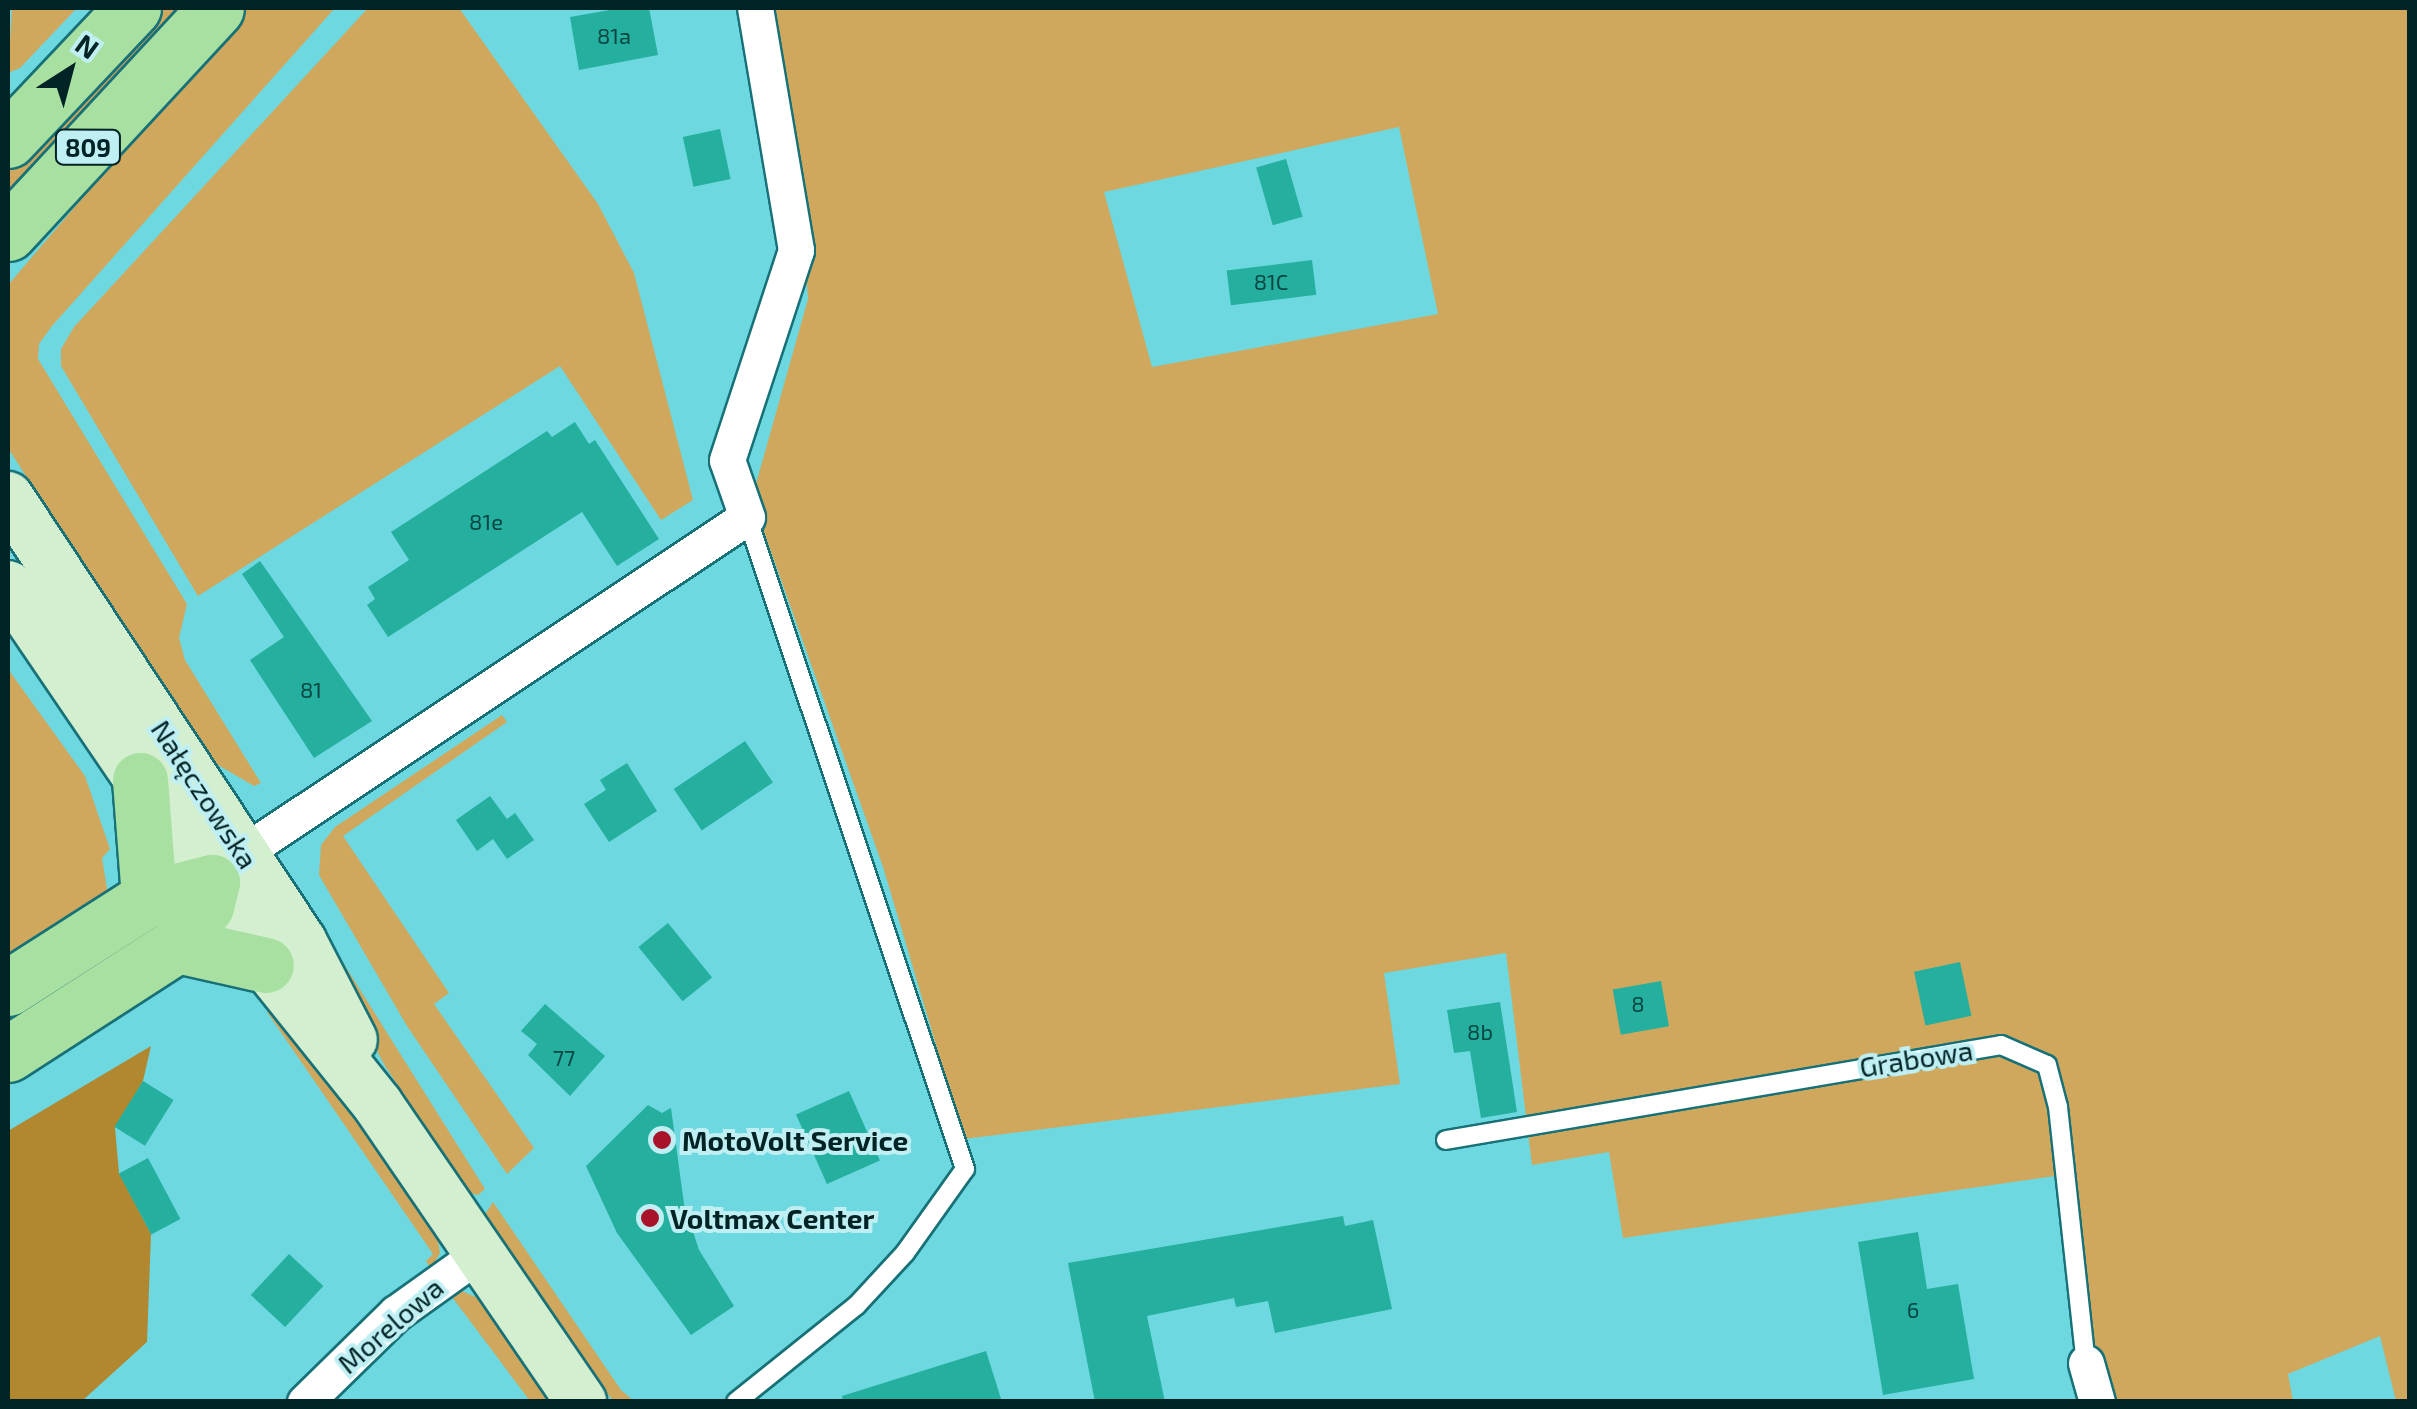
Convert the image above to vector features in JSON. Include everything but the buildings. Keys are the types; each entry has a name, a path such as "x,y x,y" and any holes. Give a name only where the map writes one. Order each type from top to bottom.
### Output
{"main road":[{"name":"809","path":"8,140 132,8"},
{"name":"809","path":"8,233 216,8"},
{"path":"140,780 148,898"},
{"path":"8,988 148,898 228,867"},
{"path":"8,1054 177,945 228,867"},
{"path":"177,945 266,965"}],"street":[{"path":"228,867 747,517 727,460 796,250 755,8"},
{"name":"Nałęczowska","path":"11,502 228,867 266,965 378,1104 580,1402"},
{"name":"Nałęczowska","path":"8,586 140,780 301,941 358,1051 378,1104"},
{"name":"Morelowa","path":"305,1402 396,1313 480,1253"},
{"name":"Grabowa","path":"2086,1363 2097,1402"}],"lane":[{"path":"736,1402 856,1306 905,1253 965,1169 747,517"},
{"name":"Grabowa","path":"1446,1140 2001,1045 2047,1065 2058,1107 2086,1363"}],"shaded area":[{"path":"12,8 77,8 20,68 8,73"},
{"path":"154,8 190,8 8,206 8,169"},
{"path":"245,8 335,8 52,326 39,344 38,359 187,604 179,638 185,660 261,783 254,786 206,758 8,448 8,285"},
{"path":"368,8 459,8 598,204 634,273 693,500 661,520 560,366 198,596 61,366 61,349 74,327"},
{"path":"769,8 2409,8 2409,1401 2396,1401 2380,1336 2288,1374 2293,1401 2097,1401 2069,1174 1623,1238 1609,1152 1532,1165 1506,953 1384,973 1400,1084 964,1139 883,867 752,498 808,299 799,171","holes":["1399,127 1438,314 1152,367 1104,192"]},
{"path":"8,669 85,776 110,849 102,858 108,894 8,965"},
{"path":"502,715 507,722 343,836 449,993 434,1004 534,1148 507,1174 407,1026 319,875 321,845 335,827"},
{"path":"342,961 485,1189 478,1195 469,1193 385,1066 332,967"},
{"path":"276,1006 437,1234 440,1253 431,1269 426,1261 433,1254 267,1012"},
{"path":"151,1046 143,1081 115,1128 119,1173 151,1234 147,1342 82,1401 8,1401 8,1131"},
{"path":"493,1202 621,1390 634,1401 614,1401 599,1385 484,1216"},
{"path":"462,1291 480,1299 549,1401 530,1401 449,1293"}],"place":[{"name":"MotoVolt Service","path":"662,1140"},
{"name":"Voltmax Center","path":"650,1218"}]}
